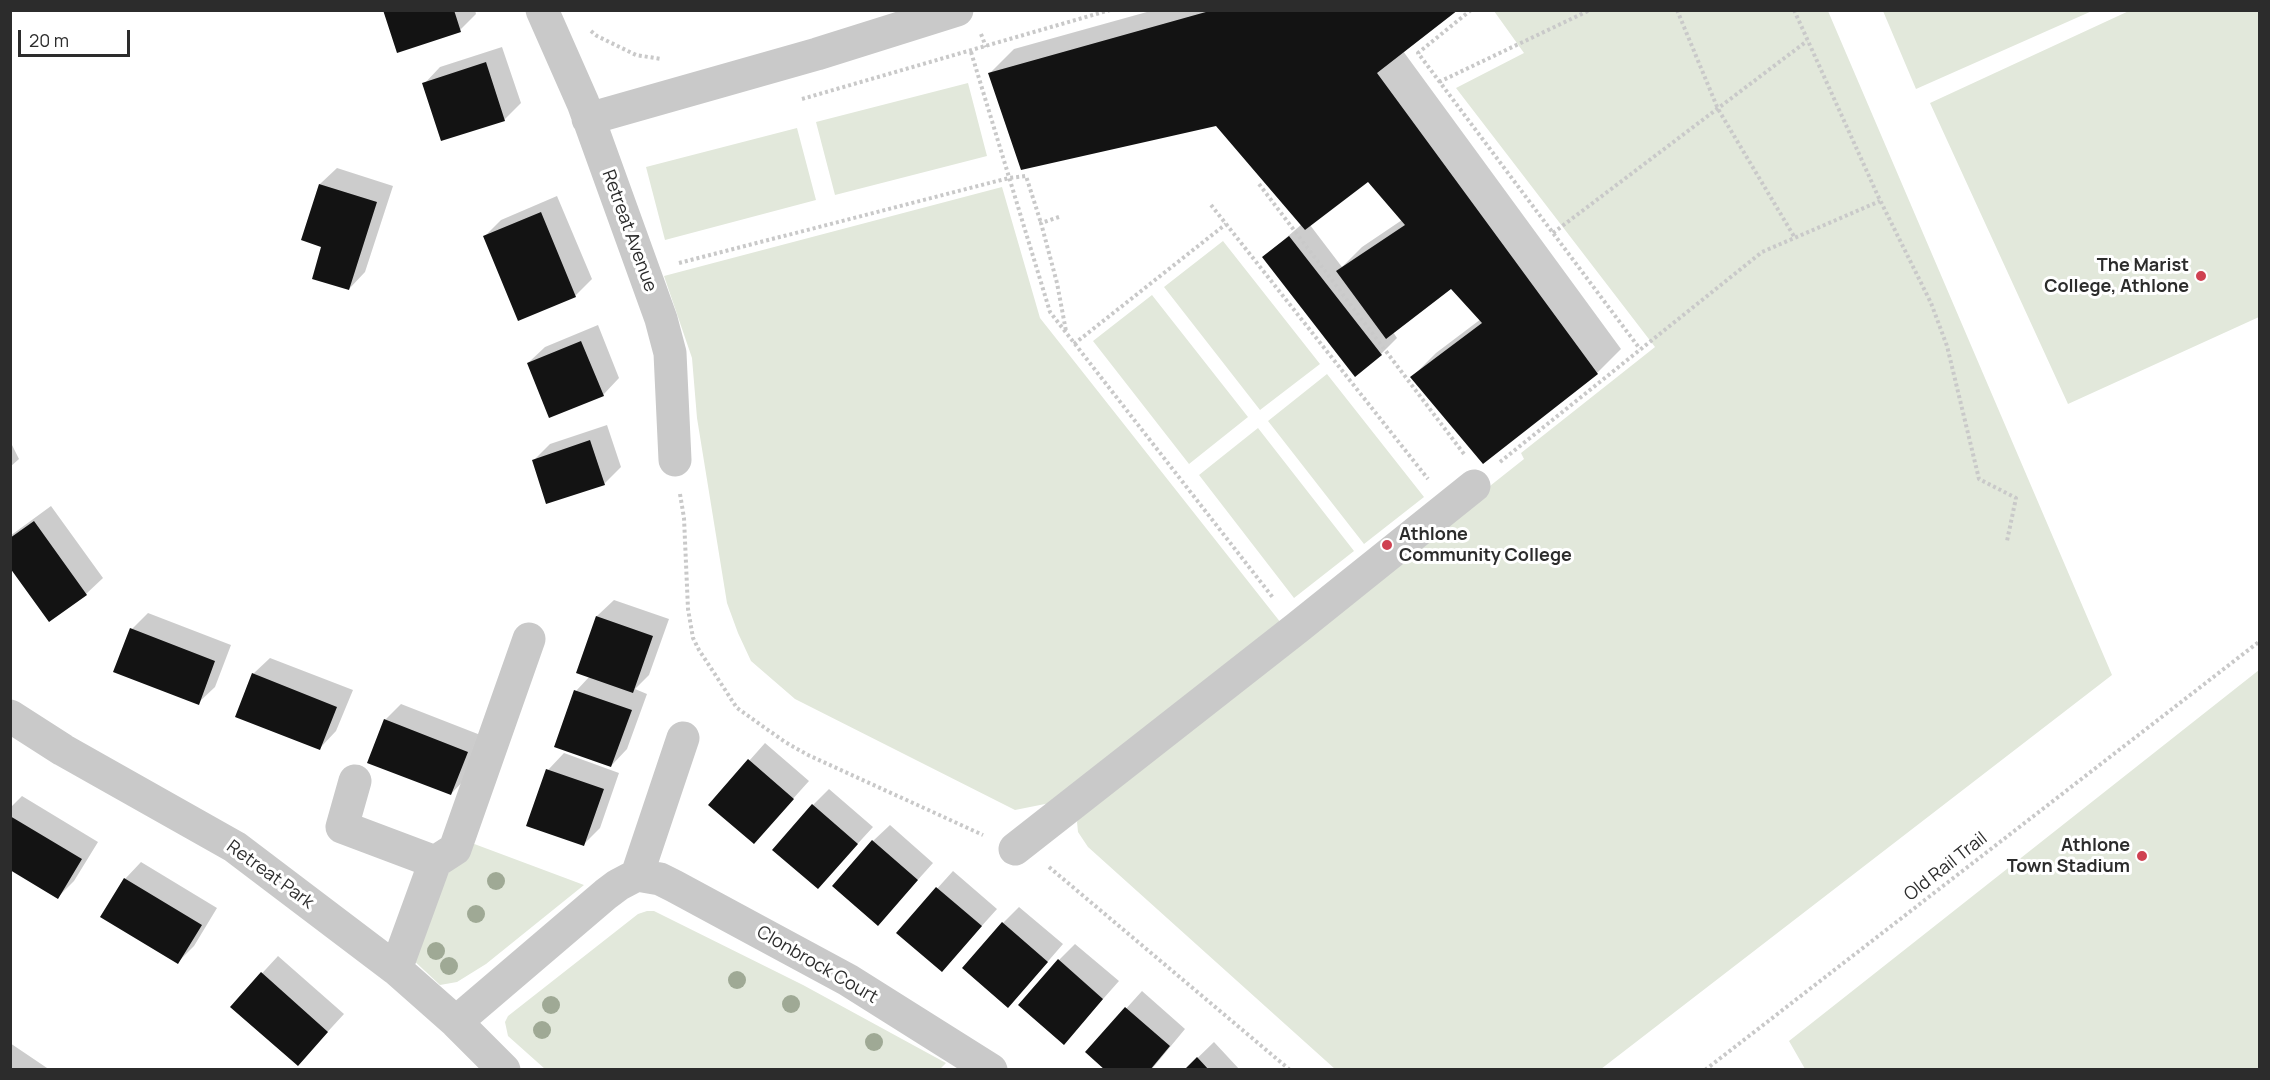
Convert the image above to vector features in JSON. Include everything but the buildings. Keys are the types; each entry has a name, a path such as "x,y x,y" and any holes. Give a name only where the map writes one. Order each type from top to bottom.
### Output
{"street":[{"name":"Retreat Avenue","path":"542,10 588,119 661,319 670,353 675,460"},
{"path":"588,119 817,54 957,10"},
{"path":"1014,849 1469,490"},
{"path":"396,969 435,862 455,849 529,639"},
{"name":"Retreat Park","path":"10,716 63,750 235,847 396,969 456,1022 504,1070"},
{"path":"456,1022 606,894 637,875 683,738"},
{"path":"355,781 342,827 435,862"},
{"name":"Clonbrock Court","path":"637,875 660,879 848,980 991,1070"}],"path":[{"path":"1471,10 1418,53 1640,350"},
{"path":"1439,82 1590,10"},
{"path":"1677,10 1718,109 1795,238"},
{"path":"1794,10 1880,201 1931,303 1947,346 1979,479 2016,498 2007,541"},
{"path":"590,29 597,36 636,55 669,61"},
{"path":"1553,233 1807,41"},
{"path":"971,52 1050,312 1297,628"},
{"path":"673,265 1009,178 1026,176 1057,283 1067,334"},
{"path":"1259,184 1469,490"},
{"path":"1469,490 1515,449 1762,252 1880,201"},
{"path":"1210,205 1469,490"},
{"path":"1041,223 1059,217"},
{"path":"1074,344 1226,224"},
{"path":"675,460 684,518 688,609 693,638 737,708 785,742 808,755 1040,860 1290,1070"},
{"name":"Old Rail Trail","path":"1705,1070 2259,641"}],"shaded area":[{"path":"2131,10 2259,11 2259,317 2068,404 1930,103"},
{"path":"1494,11 1828,11 2112,675 1601,1069 1335,1069 1088,847 1078,832 1077,822 1082,809 1524,459 1521,453 1655,347 1456,88 1524,53"},
{"path":"1883,11 2092,11 1916,89"},
{"path":"968,83 987,156 835,195 816,122"},
{"path":"797,128 816,200 665,240 646,167"},
{"path":"1002,187 1040,318 1281,623 1050,803 1015,810 795,699 751,661 727,603 697,418 692,358 664,276"},
{"path":"1223,241 1320,364 1260,410 1164,287"},
{"path":"1152,295 1248,417 1189,464 1093,341"},
{"path":"1327,374 1424,497 1364,544 1268,421"},
{"path":"1258,428 1354,551 1294,598 1199,475"},
{"name":"Athlone Town Stadium","path":"2259,670 2259,1069 1805,1069 1789,1041"},
{"path":"469,842 584,885 486,964 457,982 440,985 410,957 435,893"},
{"path":"654,911 803,985 946,1063 939,1070 545,1069 508,1036 505,1022 508,1016 638,914"}],"place":[{"name":"The Marist College, Athlone","path":"2201,276"},
{"name":"Athlone Community College","path":"1387,545"},
{"name":"Athlone Town Stadium","path":"2142,856"}]}
